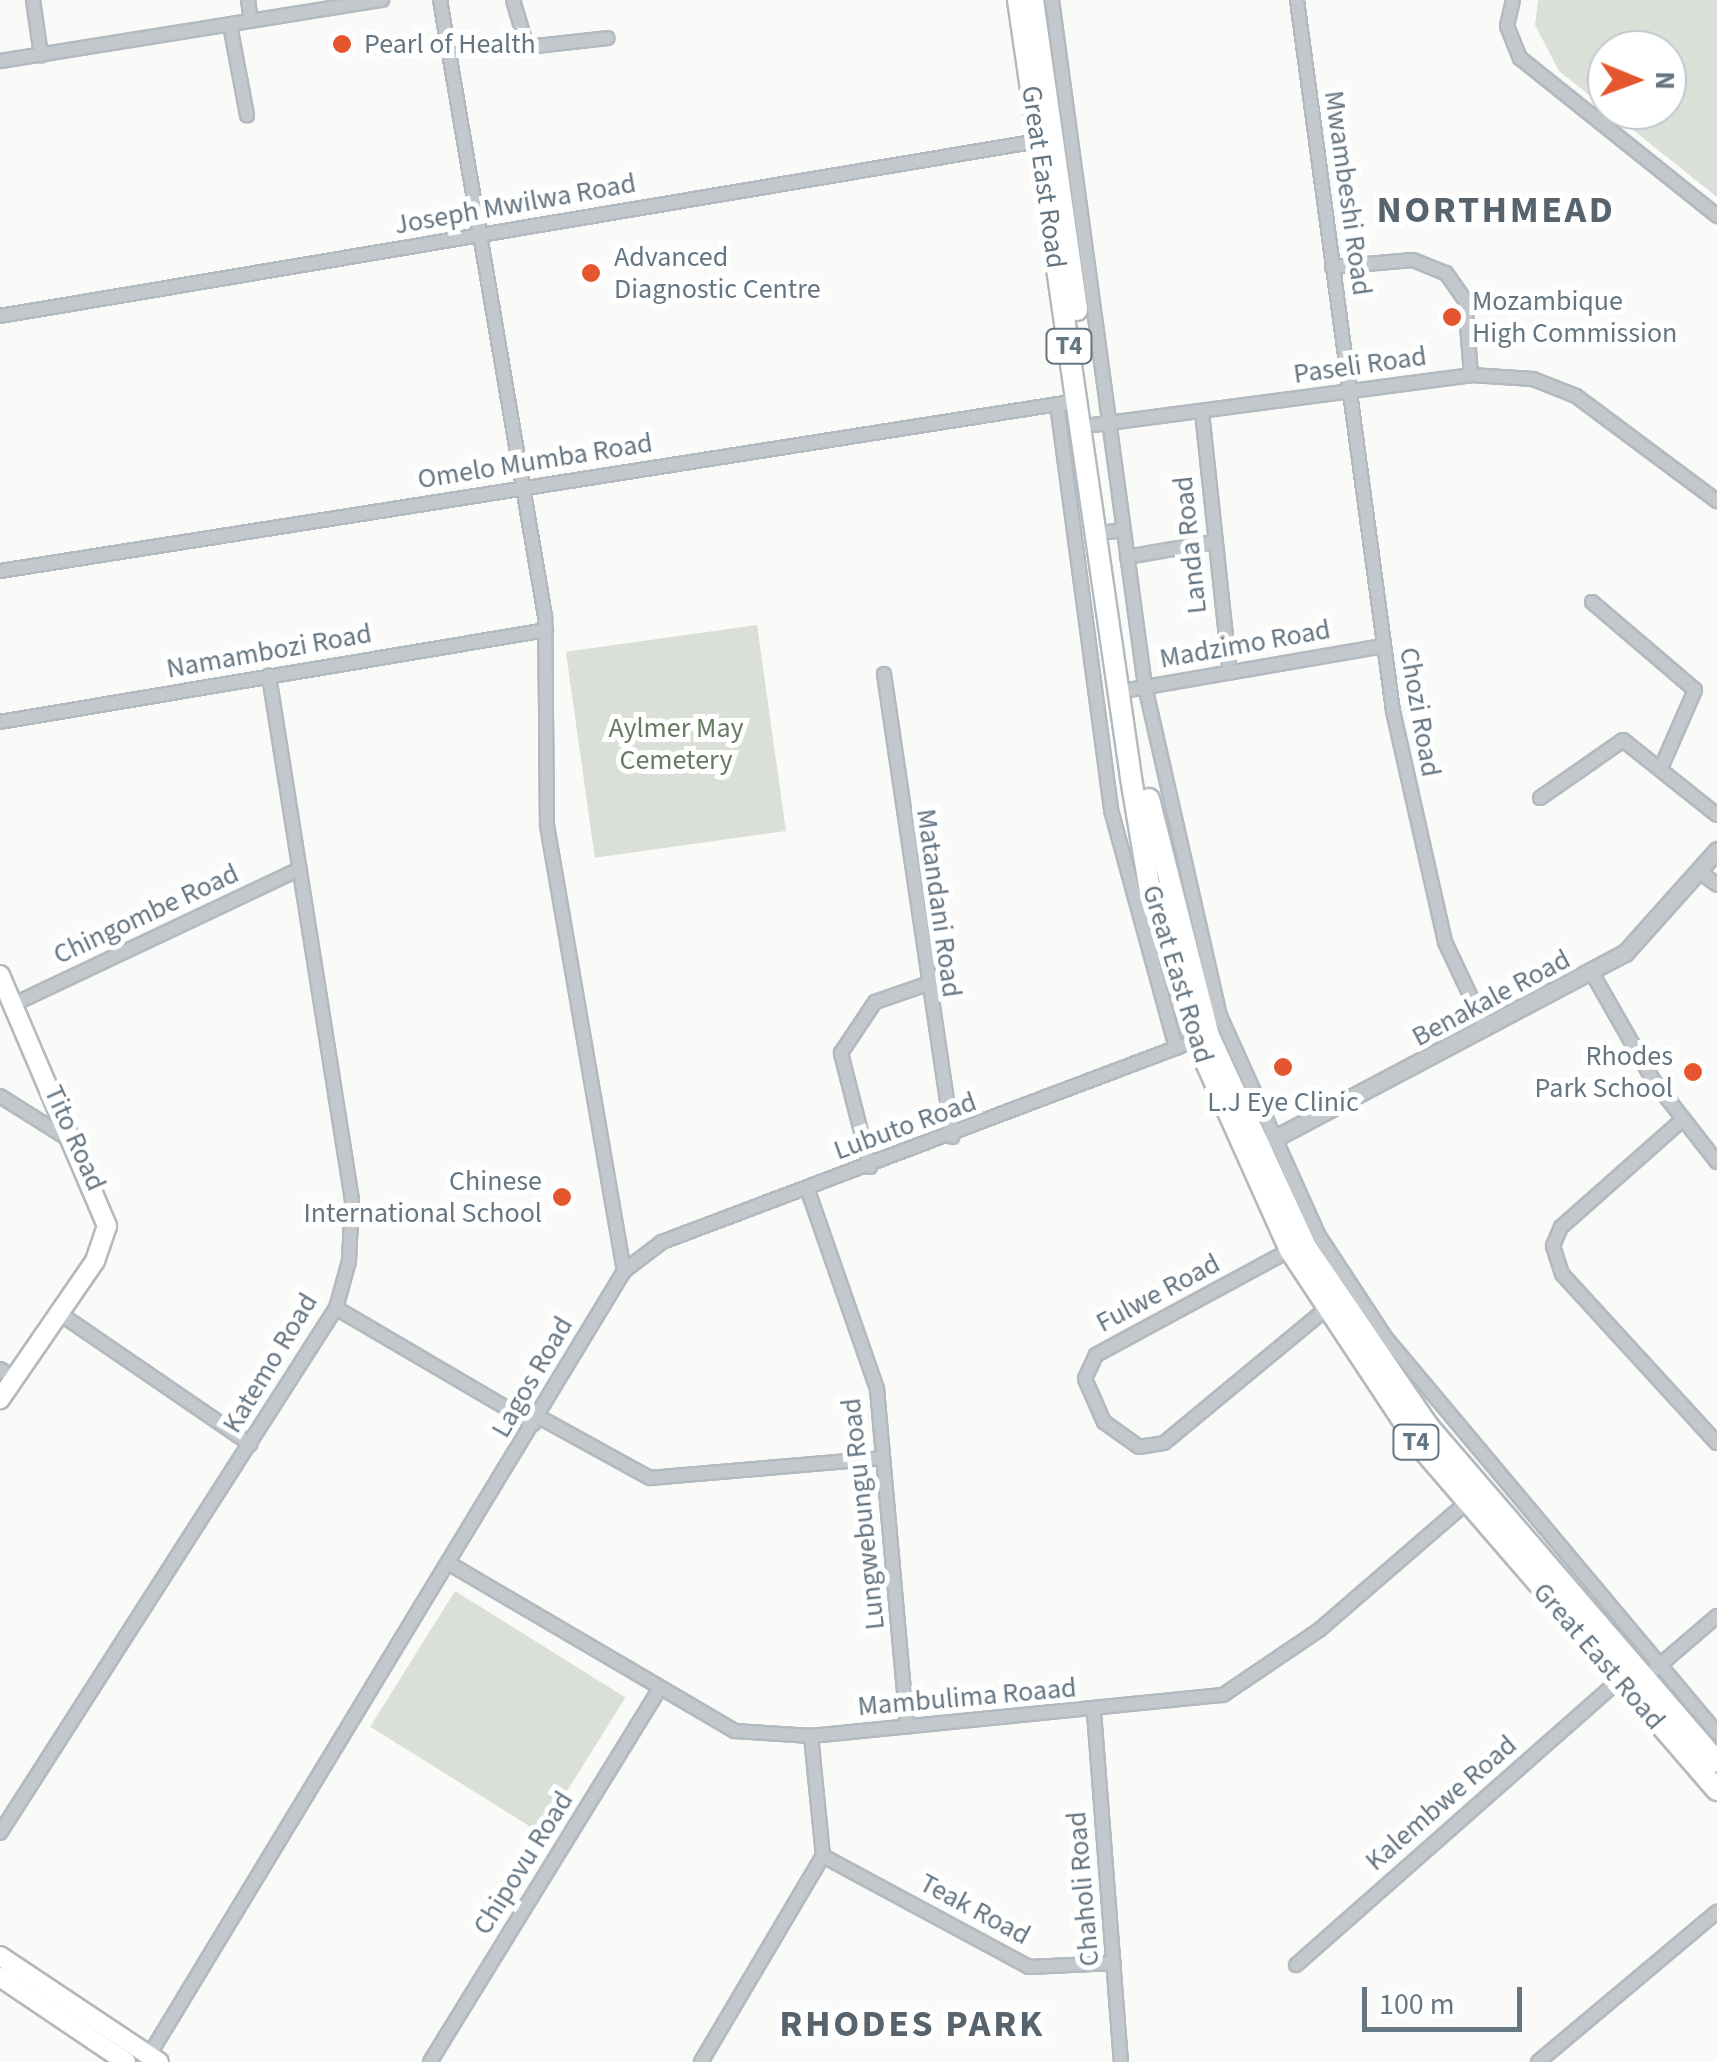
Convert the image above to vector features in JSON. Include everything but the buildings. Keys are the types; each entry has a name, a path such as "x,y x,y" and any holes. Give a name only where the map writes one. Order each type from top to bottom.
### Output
{"main road":[{"name":"Great East Road","path":"1018,0 1067,402 1131,689"},
{"name":"Great East Road","path":"1034,0 1116,531 1151,897 1194,1042 1290,1250 1326,1309 1466,1503 1717,1790"},
{"name":"Tito Road","path":"0,975 80,1147 107,1226 59,1313 7,1373 0,1399"},
{"name":"Great East Road","path":"1194,1042 1263,1144 1340,1302 1428,1426 1651,1673 1717,1762"},
{"path":"3,1972 151,2060"},
{"path":"3,1972 126,2062"}],"street":[{"path":"33,0 42,55"},
{"path":"248,0 252,21"},
{"path":"0,61 382,0"},
{"path":"440,0 546,630 548,826 624,1270"},
{"path":"513,0 528,47 608,38"},
{"path":"1052,0 1101,424"},
{"name":"Mwambeshi Road","path":"1297,0 1350,392"},
{"path":"1513,0 1507,26 1520,58 1717,216"},
{"path":"230,24 247,115"},
{"name":"Joseph Mwilwa Road","path":"0,316 1038,141"},
{"path":"1332,268 1413,260 1446,273 1465,300 1472,375"},
{"name":"Paseli Road","path":"1101,424 1472,375 1564,388 1716,500"},
{"name":"Chozi Road","path":"1350,392 1383,646 1438,914 1486,1029"},
{"path":"1067,402 1111,810 1194,1042"},
{"name":"Omelo Mumba Road","path":"0,571 1067,402"},
{"name":"Landa Road","path":"1202,412 1230,672"},
{"path":"1116,531 1128,557 1131,689 1204,966 1263,1144"},
{"path":"1128,557 1213,542"},
{"path":"1592,602 1695,690 1661,768"},
{"name":"Namambozi Road","path":"0,722 546,630"},
{"name":"Madzimo Road","path":"1131,689 1383,646"},
{"name":"Matandani Road","path":"884,674 924,985 952,1137"},
{"name":"Katemo Road","path":"0,1833 336,1308 354,1218 269,676"},
{"path":"1540,798 1618,740 1661,768 1717,815"},
{"name":"Benakale Road","path":"1263,1144 1592,973 1632,948 1717,850"},
{"name":"Chingombe Road","path":"14,1004 300,869"},
{"path":"1700,872 1717,885"},
{"path":"1592,973 1681,1121 1717,1162"},
{"path":"870,1167 840,1054 874,1002 924,985"},
{"name":"Lubuto Road","path":"624,1270 662,1242 952,1137 1194,1042"},
{"path":"0,1096 80,1147"},
{"path":"1681,1121 1561,1228 1553,1246 1562,1274 1717,1442"},
{"name":"Lungwebungu Road","path":"808,1188 874,1375 907,1727"},
{"name":"Fulwe Road","path":"1290,1250 1096,1354 1086,1378 1104,1422 1139,1447 1164,1443 1326,1309"},
{"name":"Lagos Road","path":"151,2060 624,1270"},
{"path":"336,1308 536,1420 650,1478 884,1458"},
{"path":"59,1313 250,1444"},
{"name":"Mambulima Roaad","path":"450,1564 658,1690 747,1735 812,1736 1197,1702 1246,1685 1466,1503"},
{"path":"1717,1616 1651,1673 1717,1733"},
{"name":"Kalembwe Road","path":"1296,1964 1619,1680"},
{"name":"Chipovu Road","path":"430,2062 658,1690"},
{"name":"Chaholi Road","path":"1094,1712 1122,2062"},
{"path":"701,2062 823,1856 812,1736"},
{"name":"Teak Road","path":"823,1856 1029,1967 1114,1963"},
{"path":"1538,2062 1717,1912"}],"green space":[{"path":"1538,0 1717,0 1717,197 1633,130 1687,130 1687,30 1587,30 1587,93 1559,71 1535,25"},
{"name":"Aylmer May Cemetery","path":"757,625 786,831 595,858 566,652"},
{"path":"455,1591 625,1698 541,1833 370,1727"}],"place":[{"name":"Pearl of Health","path":"342,44"},
{"name":"Advanced Diagnostic Centre","path":"591,273"},
{"name":"Mozambique High Commission","path":"1452,317"},
{"name":"L.J Eye Clinic","path":"1283,1067"},
{"name":"Rhodes Park School","path":"1693,1072"},
{"name":"Chinese International School","path":"562,1197"}],"district":[{"name":"NORTHMEAD","path":"1496,211"},
{"name":"RHODES PARK","path":"912,2025"}]}
